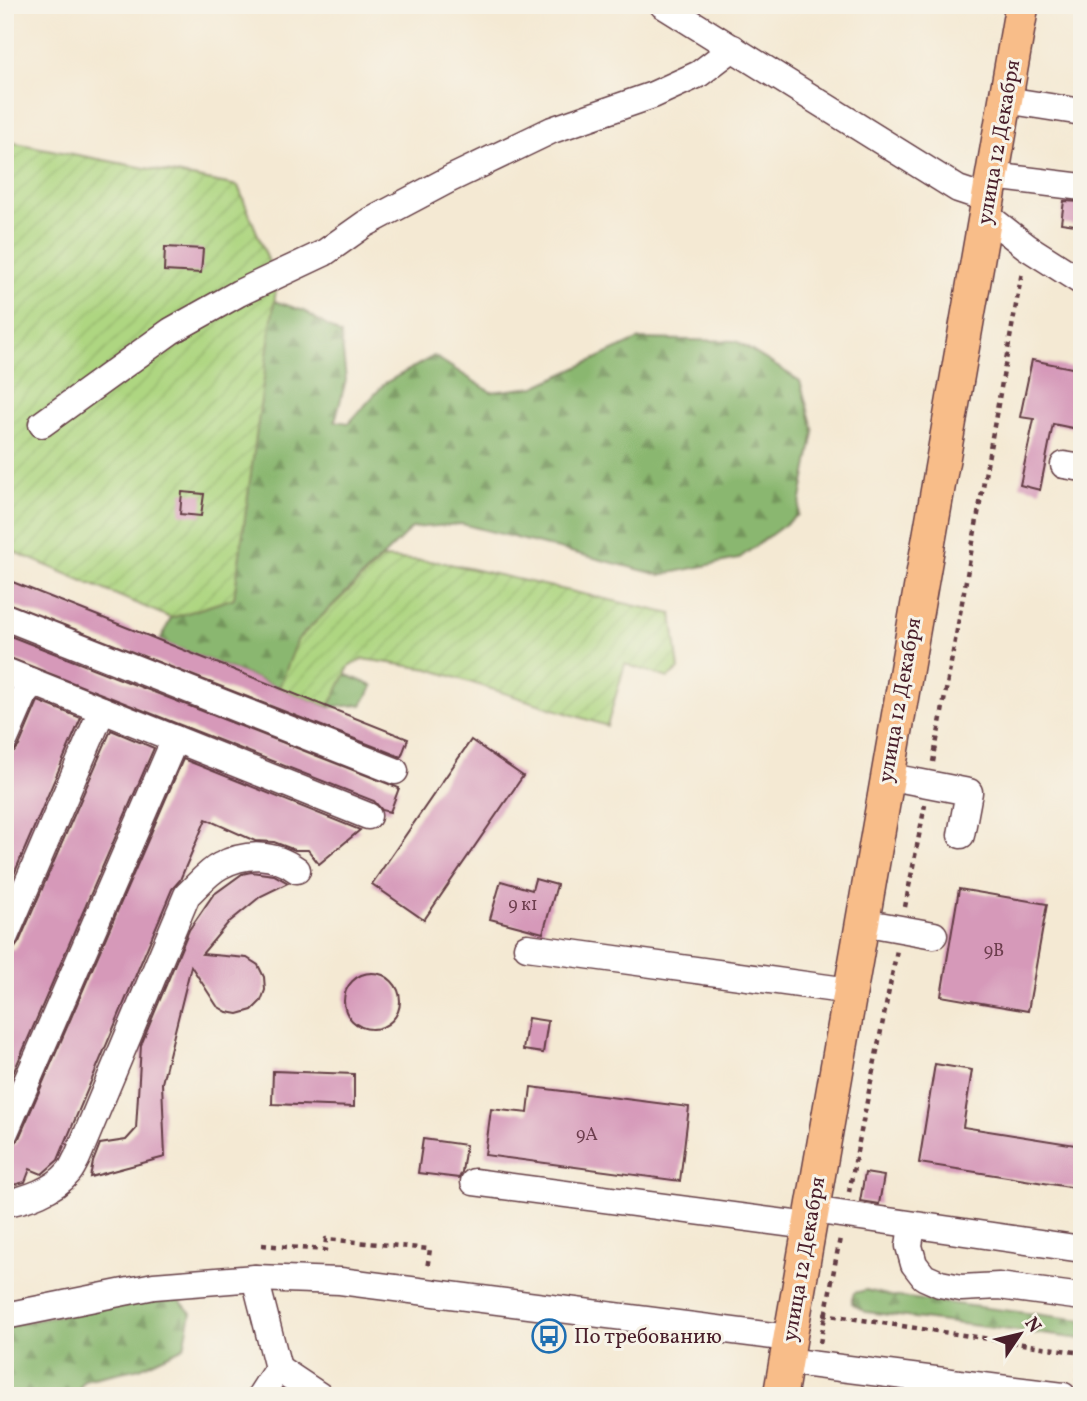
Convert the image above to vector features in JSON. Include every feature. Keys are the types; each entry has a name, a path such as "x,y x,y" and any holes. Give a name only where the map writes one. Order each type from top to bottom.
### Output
{"main road":[{"name":"улица 12 Декабря","path":"780,1396 1022,5"}],"street":[{"path":"663,5 958,189 989,197 1082,187"},
{"path":"43,424 171,331 239,293 324,253 365,225 450,179 552,130 653,94 699,74 733,48"},
{"path":"1006,100 1082,112"},
{"path":"989,197 1027,247 1082,282"},
{"path":"5,617 395,771"},
{"path":"5,671 368,816"},
{"path":"5,739 30,681"},
{"path":"5,936 102,710"},
{"path":"5,1132 175,739"},
{"path":"886,776 969,792 961,835"},
{"path":"5,1203 19,1201 43,1191 68,1174 187,895 219,866 250,855 284,860 297,870"},
{"path":"862,922 934,935"},
{"path":"527,947 850,991"},
{"path":"474,1182 810,1218 912,1225 1082,1249"},
{"path":"912,1225 909,1246 914,1264 923,1277 961,1288 999,1286 1082,1297"},
{"path":"255,1278 278,1368 320,1396"},
{"path":"5,1316 154,1286 255,1278 340,1282 790,1336 1063,1396"},
{"path":"260,1396 278,1368"}],"path":[{"path":"262,1245 325,1250 326,1239 430,1249 427,1272"},
{"path":"790,1336 1082,1353"}],"green space":[{"path":"5,141 238,186 277,282 234,598 171,618 5,548"},
{"path":"274,301 304,311 341,335 346,380 335,421 349,423 385,383 434,356 491,392 535,387 639,339 736,341 800,381 814,432 798,515 738,559 660,575 462,524 412,528 298,639 294,649 373,686 362,705 329,707 160,641 171,618 234,598"},
{"path":"383,558 441,562 672,614 679,669 668,678 625,664 607,726 429,669 363,659 350,665 329,707 279,688 298,639"},
{"path":"866,1290 891,1296 1082,1320 1082,1339 866,1312 851,1303 854,1293"},
{"path":"174,1294 191,1313 184,1347 140,1368 84,1380 76,1396 5,1396 5,1326"}],"building":[{"path":"1064,201 1082,202 1082,226 1061,223"},
{"path":"165,247 203,249 201,273 164,271"},
{"path":"1032,360 1082,370 1082,430 1053,424 1040,490 1020,485 1034,419 1020,417"},
{"path":"182,492 204,494 201,516 180,514"},
{"path":"5,579 408,739 401,757 5,602"},
{"path":"5,634 399,788 390,812 382,810 374,801 5,656"},
{"path":"38,701 81,718 5,895 5,754 14,752 19,746"},
{"path":"111,730 154,748 5,1092 5,951 14,949 19,942"},
{"path":"471,740 523,776 424,920 372,884"},
{"path":"183,759 360,830 319,864 308,850 295,850 274,842 255,841 206,819 180,880 172,889 58,1160 42,1174 30,1169 25,1182 5,1187 5,1148 14,1145 19,1138"},
{"path":"251,872 274,875 288,883 261,896 228,923 202,954 247,958 258,965 264,977 265,990 261,1001 252,1010 238,1014 227,1012 217,1006 191,966 162,1083 165,1157 90,1177 100,1144 126,1140 136,1129 141,1045 189,930 213,895 242,874"},
{"path":"535,879 557,885 543,933 490,919 501,881 532,890"},
{"path":"959,889 1047,904 1028,1011 941,996"},
{"path":"366,973 378,973 388,977 396,985 400,1001 396,1017 388,1025 378,1029 366,1029 356,1025 348,1017 344,1007 344,995 348,985 356,977"},
{"path":"528,1018 548,1021 543,1053 523,1050"},
{"path":"935,1064 972,1070 963,1127 1082,1146 1082,1189 919,1163"},
{"path":"273,1071 354,1074 354,1107 272,1104"},
{"path":"531,1087 689,1107 680,1181 485,1155 491,1109 528,1113"},
{"path":"423,1139 466,1145 459,1178 418,1173"},
{"path":"865,1173 884,1176 879,1204 860,1201"}],"place":[{"name":"По требованию","path":"549,1336"}]}
